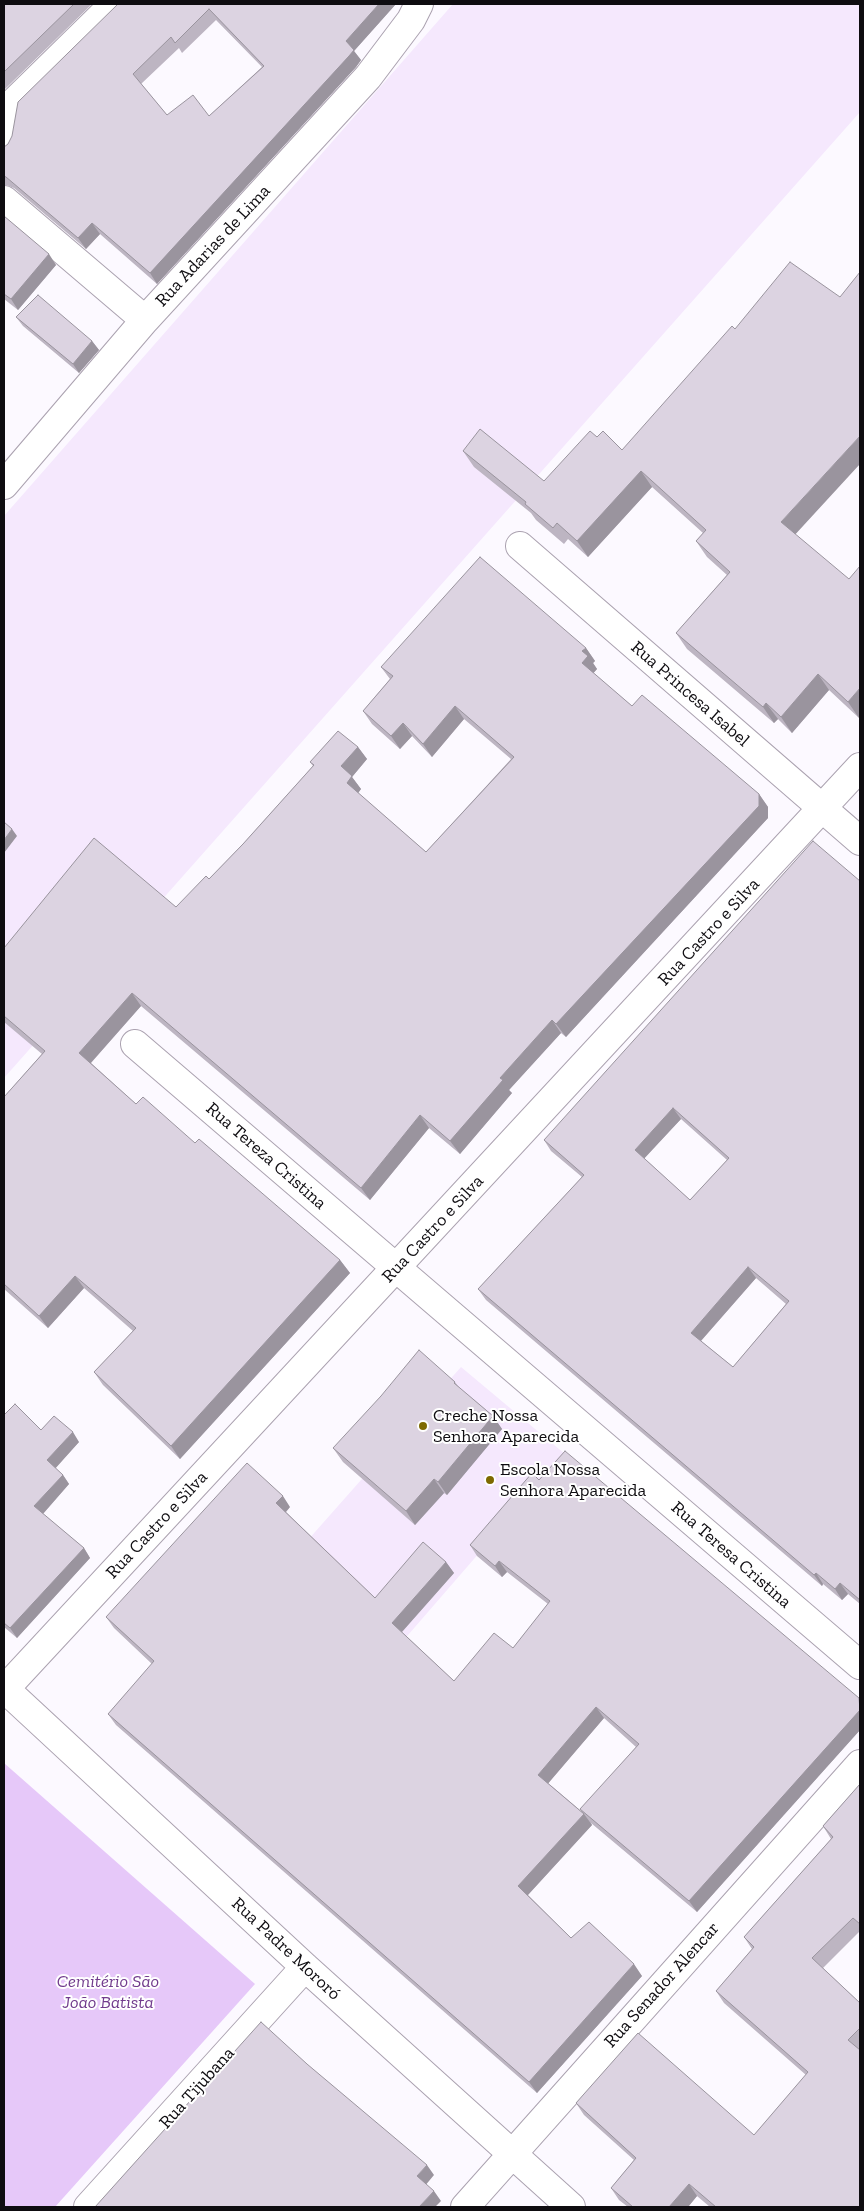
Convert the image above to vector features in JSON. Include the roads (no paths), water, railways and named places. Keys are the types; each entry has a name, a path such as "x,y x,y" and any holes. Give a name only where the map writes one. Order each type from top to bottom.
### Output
{"street":[{"path":"4,144 7,102 114,4"},
{"name":"Rua Adarias de Lima","path":"4,485 145,320 368,77 411,20 418,4"},
{"path":"4,200 145,320"},
{"name":"Rua Princesa Isabel","path":"520,546 860,841"},
{"name":"Rua Castro e Silva","path":"4,1689 396,1269 860,767"},
{"name":"Rua Tereza Cristina","path":"135,1044 396,1269"},
{"name":"Rua Teresa Cristina","path":"396,1269 860,1665"},
{"name":"Rua Padre Mororó","path":"4,1689 305,1967 511,2155 571,2207"},
{"name":"Rua Senador Alencar","path":"465,2207 860,1764"},
{"name":"Rua Tijubana","path":"88,2207 305,1967"}],"place":[{"name":"Creche Nossa Senhora Aparecida","path":"423,1426"},
{"name":"Escola Nossa Senhora Aparecida","path":"490,1480"}],"park label":[{"name":"Cemitério São João Batista","path":"108,1992"}]}
